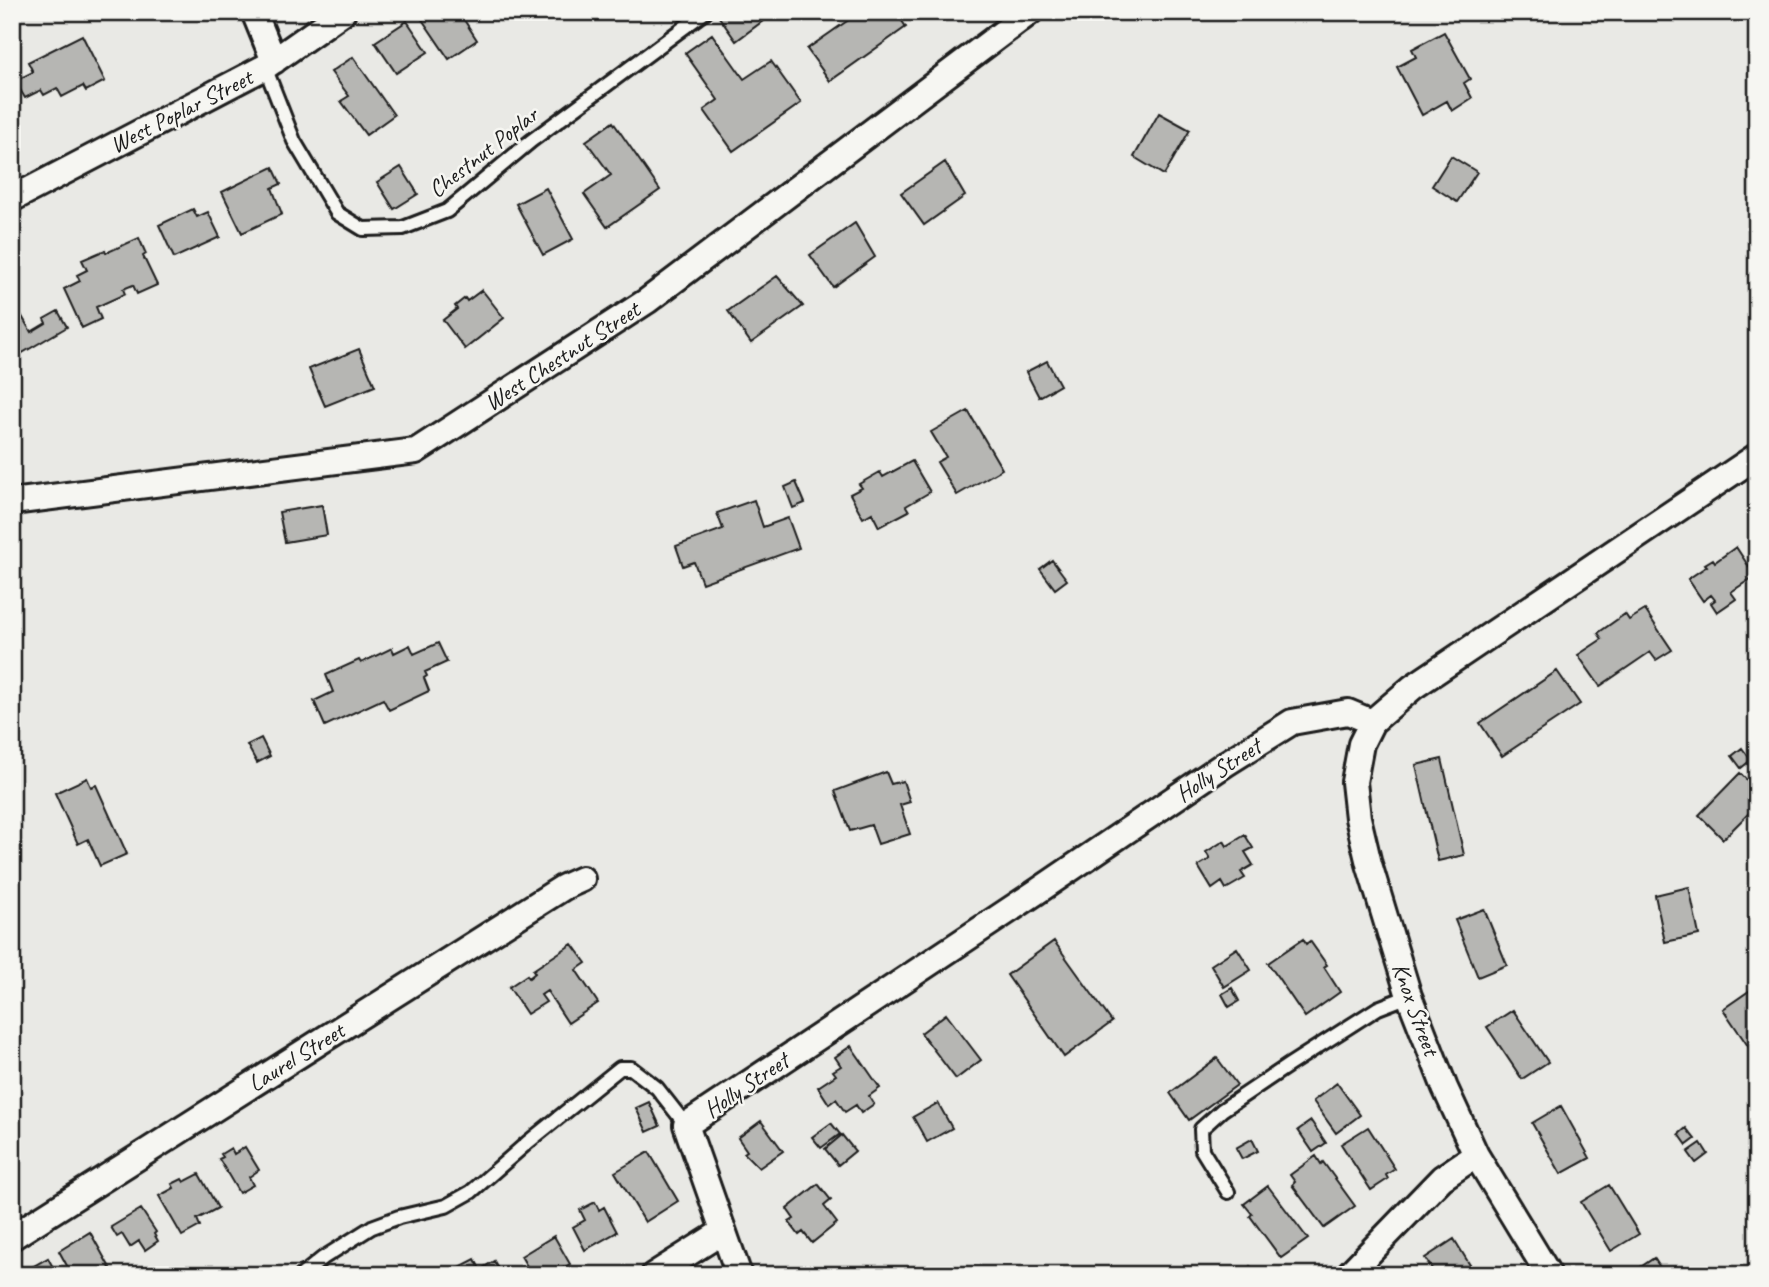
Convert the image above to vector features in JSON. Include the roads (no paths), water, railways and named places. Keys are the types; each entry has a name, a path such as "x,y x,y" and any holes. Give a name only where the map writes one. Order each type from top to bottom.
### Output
{"street":[{"path":"254,12 270,64"},
{"name":"West Poplar Street","path":"12,199 270,64 343,12"},
{"name":"West Chestnut Street","path":"12,502 416,451 647,301 1030,12"},
{"path":"1372,722 1413,687 1757,456"},
{"name":"Holly Street","path":"686,1125 1225,764 1292,722 1348,712 1372,722"},
{"name":"Knox Street","path":"1372,722 1361,744 1354,782 1358,818 1409,996 1445,1088 1476,1155 1549,1275"},
{"name":"Laurel Street","path":"12,1237 552,895 582,879"},
{"path":"686,1125 739,1275"},
{"path":"1348,1275 1442,1178 1476,1155"},
{"path":"654,1275 722,1232"}],"lane":[{"name":"Chestnut Poplar","path":"270,64 294,141 337,213 363,229 403,228 447,211 531,141 705,12"},
{"path":"1228,1192 1202,1150 1201,1129 1222,1110 1378,1008 1409,996"},
{"path":"302,1275 323,1258 372,1227 399,1217 446,1206 471,1192 620,1068 631,1068 657,1088 686,1125"}]}
